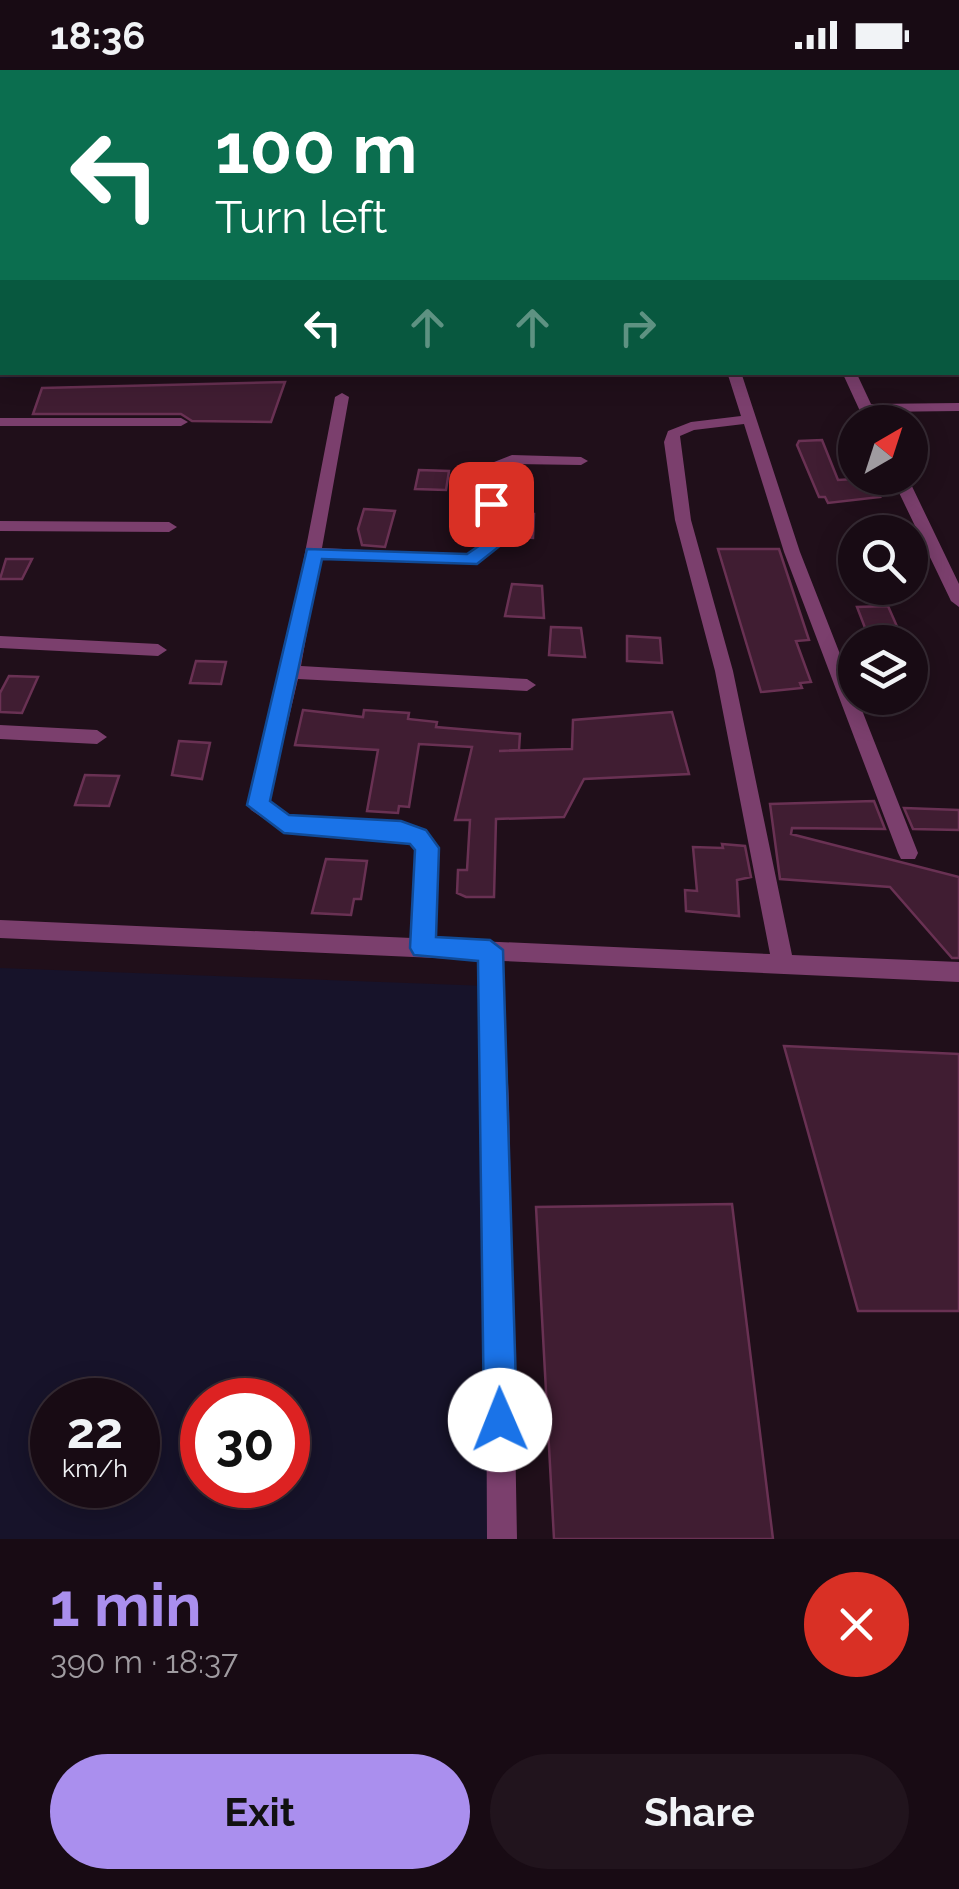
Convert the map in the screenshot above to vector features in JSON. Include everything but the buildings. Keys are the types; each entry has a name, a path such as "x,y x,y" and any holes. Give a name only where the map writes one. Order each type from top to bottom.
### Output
{"street":[{"path":"735,375 792,552 908,853"},
{"path":"849,375 864,405"},
{"path":"342,397 291,672 258,805 284,824 401,830 418,837 427,848 423,948"},
{"path":"928,410 959,407"},
{"path":"749,419 691,426 673,434 671,442 683,520 724,671 784,964"},
{"path":"0,422 181,422"},
{"path":"314,553 471,560 492,545 495,529 488,478 494,467 512,459 581,461"},
{"path":"908,495 959,601"},
{"path":"0,526 169,528"},
{"path":"0,642 158,650"},
{"path":"291,672 527,685"},
{"path":"0,732 97,738"},
{"path":"0,928 959,972"},
{"path":"490,950 497,1103 502,1539"}],"shaded area":[{"path":"0,375 134,375 0,378"},
{"path":"0,968 488,986 502,1539 0,1539"}],"route":[{"path":"491,504 495,529 492,545 484,555 471,560 314,553 291,672 258,805 266,815 284,824 401,830 418,837 427,848 423,948 490,950 497,1103 500,1420"}]}
